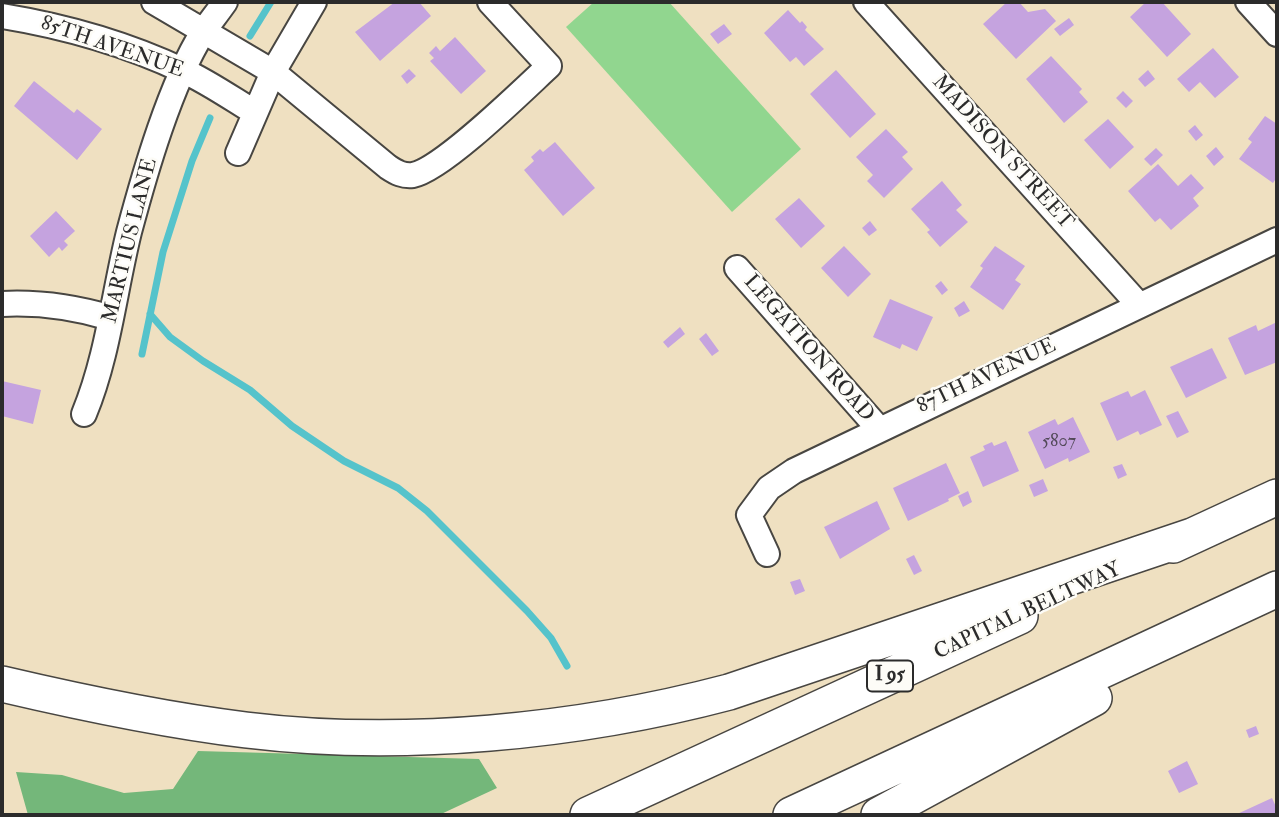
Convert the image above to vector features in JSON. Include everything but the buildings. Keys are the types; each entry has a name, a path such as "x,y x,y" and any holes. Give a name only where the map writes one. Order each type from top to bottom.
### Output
{"highway":[{"name":"CAPITAL BELTWAY","path":"588,815 1277,497"},
{"path":"2,684 136,714 249,731 329,736 419,737 509,732 664,710 729,692 1192,536"},
{"path":"791,815 1277,589"},
{"path":"879,815 1277,599"}],"street":[{"path":"154,2 274,72 400,175 415,174 450,154 549,66 491,2"},
{"name":"MARTIUS LANE","path":"84,414 97,379 129,232 163,122 204,32 225,2"},
{"path":"238,153 274,72 314,2"},
{"name":"MADISON STREET","path":"866,2 1139,305"},
{"path":"1248,2 1277,34"},
{"name":"85TH AVENUE","path":"2,16 74,31 184,71 254,112"},
{"name":"87TH AVENUE","path":"767,554 749,515 768,488 794,471 1277,240"},
{"name":"LEGATION ROAD","path":"737,268 879,429"},
{"path":"2,304 50,304 77,308 111,318"}],"green space":[{"path":"594,2 669,2 801,149 732,212 566,27"},
{"path":"198,751 479,759 497,788 439,815 28,815 16,772 62,775 124,793 173,789"}],"waterway":[{"path":"250,36 271,2"},
{"path":"142,354 163,252 192,161 210,118"},
{"path":"150,314 170,337 250,390 292,426 344,461 398,488 427,511 527,611 551,638 567,666"}]}
